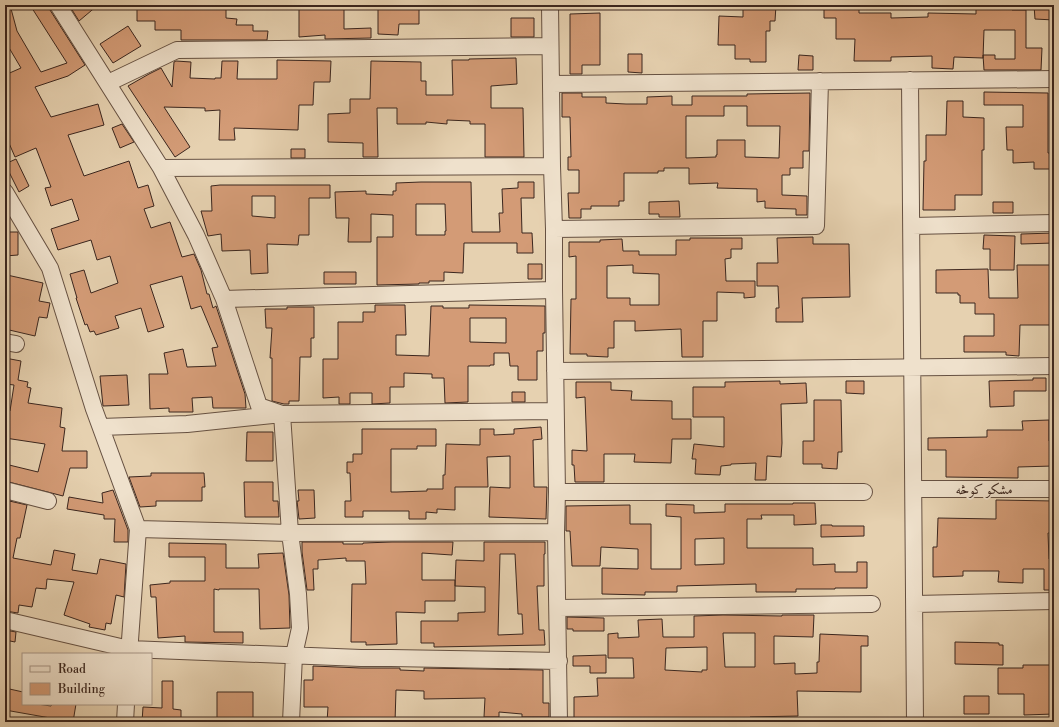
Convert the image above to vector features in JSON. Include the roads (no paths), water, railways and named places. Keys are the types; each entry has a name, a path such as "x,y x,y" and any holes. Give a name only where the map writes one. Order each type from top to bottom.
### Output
{"street":[{"path":"58,5 161,168 196,234 224,299 259,406 282,414"},
{"path":"550,5 559,722"},
{"path":"108,83 177,50 550,46"},
{"path":"551,84 1054,79"},
{"path":"910,80 915,722"},
{"path":"554,229 816,226 820,81"},
{"path":"161,168 552,166"},
{"path":"6,194 50,268 94,409 138,529 129,651"},
{"path":"912,226 1054,223"},
{"path":"224,299 554,290"},
{"path":"554,371 1054,366"},
{"path":"101,427 187,424 282,414 555,410"},
{"path":"282,414 290,532 298,594 300,628 294,655 292,722"},
{"name":"مشکو کوڅه","path":"914,489 1054,489"},
{"path":"5,490 48,501"},
{"path":"557,492 864,492"},
{"path":"138,529 290,532 556,532"},
{"path":"915,604 1054,601"},
{"path":"558,608 872,604"},
{"path":"5,620 129,651 361,658 558,661"},
{"path":"125,722 126,705"}]}
